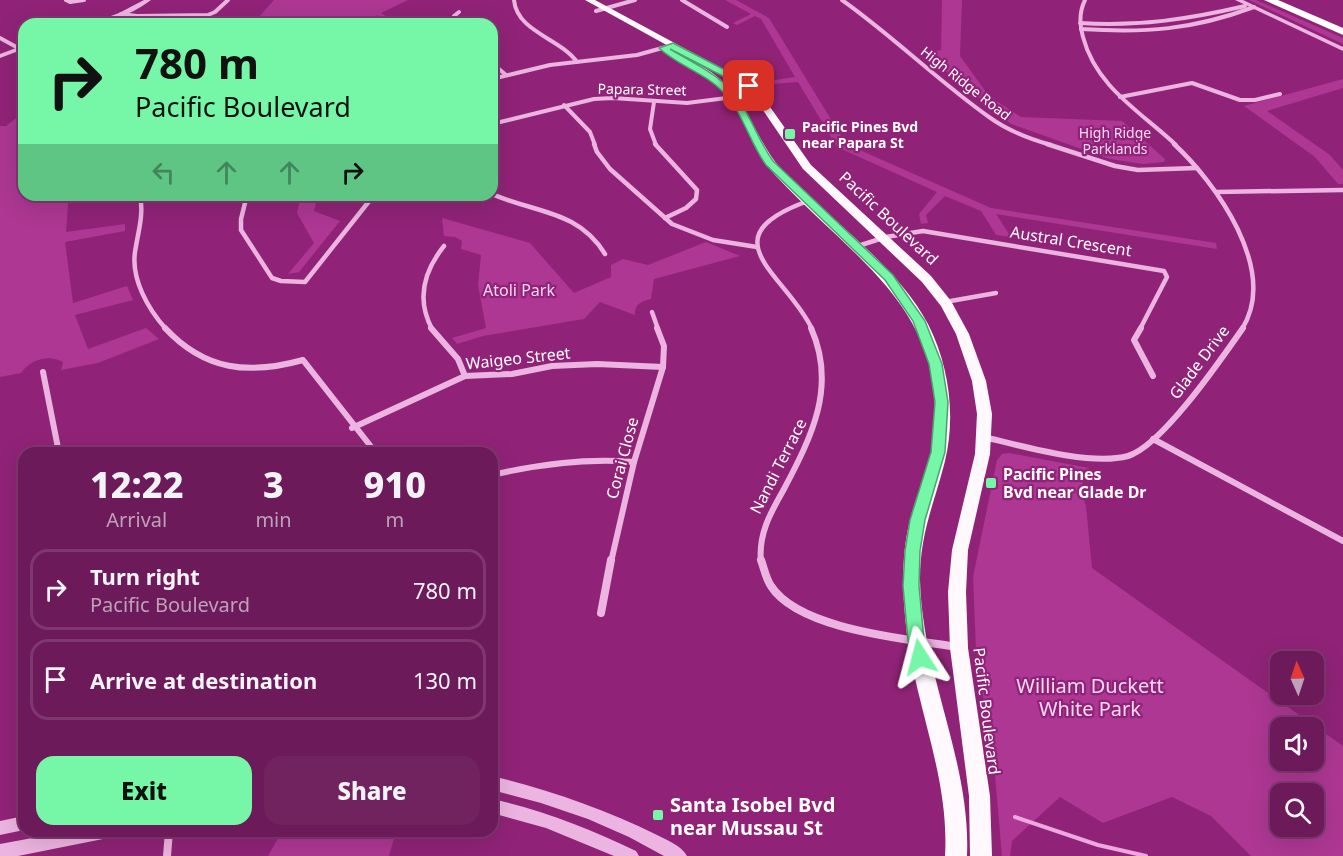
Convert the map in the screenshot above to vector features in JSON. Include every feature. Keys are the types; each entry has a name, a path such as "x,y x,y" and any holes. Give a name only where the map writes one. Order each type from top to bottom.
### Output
{"highway":[{"path":"1269,0 1343,32"},
{"path":"1296,0 1343,20"}],"main road":[{"path":"577,0 597,7 668,47 706,73 732,97 770,163 889,277 919,321 929,343 940,388 942,418 938,452 918,520 911,586 916,640 953,798 956,856"},
{"name":"Pacific Boulevard","path":"668,47 739,80 758,94 767,104 795,152 808,168 886,237 933,284 964,337 973,359 985,420 984,437 979,478 960,549 957,573 960,648 983,833 981,856"}],"street":[{"path":"66,0 70,2 84,0"},
{"path":"109,18 148,0"},
{"path":"121,14 137,16 208,15 228,0"},
{"path":"514,0 513,8 518,17 570,50 577,62"},
{"path":"597,7 635,0"},
{"path":"682,0 727,27"},
{"name":"High Ridge Road","path":"842,0 873,22 990,118 1012,131 1102,163 1130,170 1197,168"},
{"name":"Glade Drive","path":"984,437 1104,459 1128,456 1153,439 1170,422 1219,363 1245,322 1253,293 1249,260 1240,233 1216,192 1181,151 1120,98 1096,70 1086,51 1080,26 1080,9 1085,0"},
{"path":"1238,0 1343,49"},
{"path":"1080,26 1161,25 1251,6"},
{"path":"1080,26 1127,32 1169,30 1230,16 1251,6"},
{"path":"454,18 459,12"},
{"path":"1161,25 1169,30"},
{"path":"0,38 18,46"},
{"path":"498,77 577,62 623,57 668,47"},
{"path":"0,56 18,49"},
{"path":"498,68 506,75"},
{"path":"1120,98 1192,83 1240,100 1255,100 1280,94"},
{"name":"Papara Street","path":"498,122 564,105 613,98 687,103 758,94"},
{"path":"654,102 650,129 655,146 697,187 694,204 685,211 665,218"},
{"path":"564,105 590,132 597,152 610,169 683,231 719,242 757,247 762,228 770,219 780,212 809,201"},
{"path":"1216,192 1343,190"},
{"path":"498,197 577,223 599,241 605,254"},
{"path":"140,201 134,268 152,311 168,333 202,358 223,367 258,370 278,368 303,360 324,385 352,428 370,447"},
{"path":"246,201 241,219 242,230 272,278 281,281 305,282 369,201"},
{"name":"Austral Crescent","path":"858,246 886,237 923,231 1164,271 1167,277 1134,340 1153,376"},
{"path":"444,246 428,268 421,299 425,316 432,329 457,354 465,376"},
{"name":"Nandi Terrace","path":"757,247 766,268 796,301 810,325 819,348 823,370 823,393 818,417 762,529 759,548 764,573 778,594 808,617 836,626 960,648"},
{"path":"945,302 996,293"},
{"name":"Corai Close","path":"601,613 614,545 634,462 663,367 664,346 652,312"},
{"name":"Waigeo Street","path":"352,428 465,376 512,374 552,366 597,364 663,367"},
{"path":"43,372 58,447"},
{"path":"1153,439 1343,541"},
{"path":"498,474 558,460 602,459 634,462"},
{"path":"498,784 594,812 652,839 679,856"},
{"path":"498,807 527,813 593,837 631,856"},
{"path":"0,828 18,824"},
{"path":"0,852 77,837"},
{"path":"167,856 169,837"}],"green space":[{"path":"274,0 408,0 381,13 389,18 376,15 374,18 258,18"},
{"path":"725,0 736,0 769,18 846,144 991,208 1216,243 1217,249 996,214 1011,237 996,235 981,211 945,196 926,215 928,223 921,224 919,214 937,192 837,147 835,144 802,149 799,145 833,140 798,82 760,85 756,83 795,77 761,19 755,16 737,25 733,23 751,14"},
{"name":"High Ridge Parklands","path":"942,0 962,0 960,56 989,96 1021,117 1122,121 1165,159 1164,162 1143,164 1110,159 1011,124 923,53 941,50"},
{"path":"1249,0 1256,0 1343,38 1343,44"},
{"path":"1343,79 1343,88 1267,111 1330,155 1343,170 1343,184 1338,184 1315,157 1244,106"},
{"path":"18,117 18,201 68,201 66,232 125,224 125,231 65,242 73,303 127,286 133,300 75,315 88,349 146,328 159,339 98,363 61,370 63,362 46,358 30,364 21,373 0,377 0,126 6,126"},
{"path":"300,201 316,201 314,211 340,221 299,272 288,274 314,243 297,213"},
{"name":"Atoli Park","path":"442,218 530,243 574,293 611,277 611,265 623,259 648,265 706,242 740,256 654,279 651,299 639,304 635,315 600,302 584,319 483,336 457,344 452,338 486,328 478,285 481,255 461,249 462,241 455,237 444,236"},
{"name":"William Duckett White Park","path":"1009,453 1089,468 1080,489 1086,506 1092,568 1270,694 1270,705 1285,705 1302,717 1270,717 1270,771 1324,771 1324,733 1343,746 1343,856 1251,856 1211,816 1172,797 1103,823 1060,797 1012,841 1010,856 1002,856 995,775 976,650 973,577 997,460 1002,454"},
{"path":"279,837 394,837 389,856 268,856"}],"waterway":[{"path":"1015,817 1098,845 1146,856"}],"place":[{"name":"Pacific Pines Bvd near Papara St","path":"790,134"},
{"name":"Pacific Pines Bvd near Glade Dr","path":"991,483"},
{"name":"Santa Isobel Bvd near Mussau St","path":"658,815"}],"route":[{"path":"749,86 673,45 663,48 706,73 727,90 770,163 889,277 919,321 929,343 940,388 942,418 938,452 918,520 913,551 911,586 916,640 920,657"}]}
